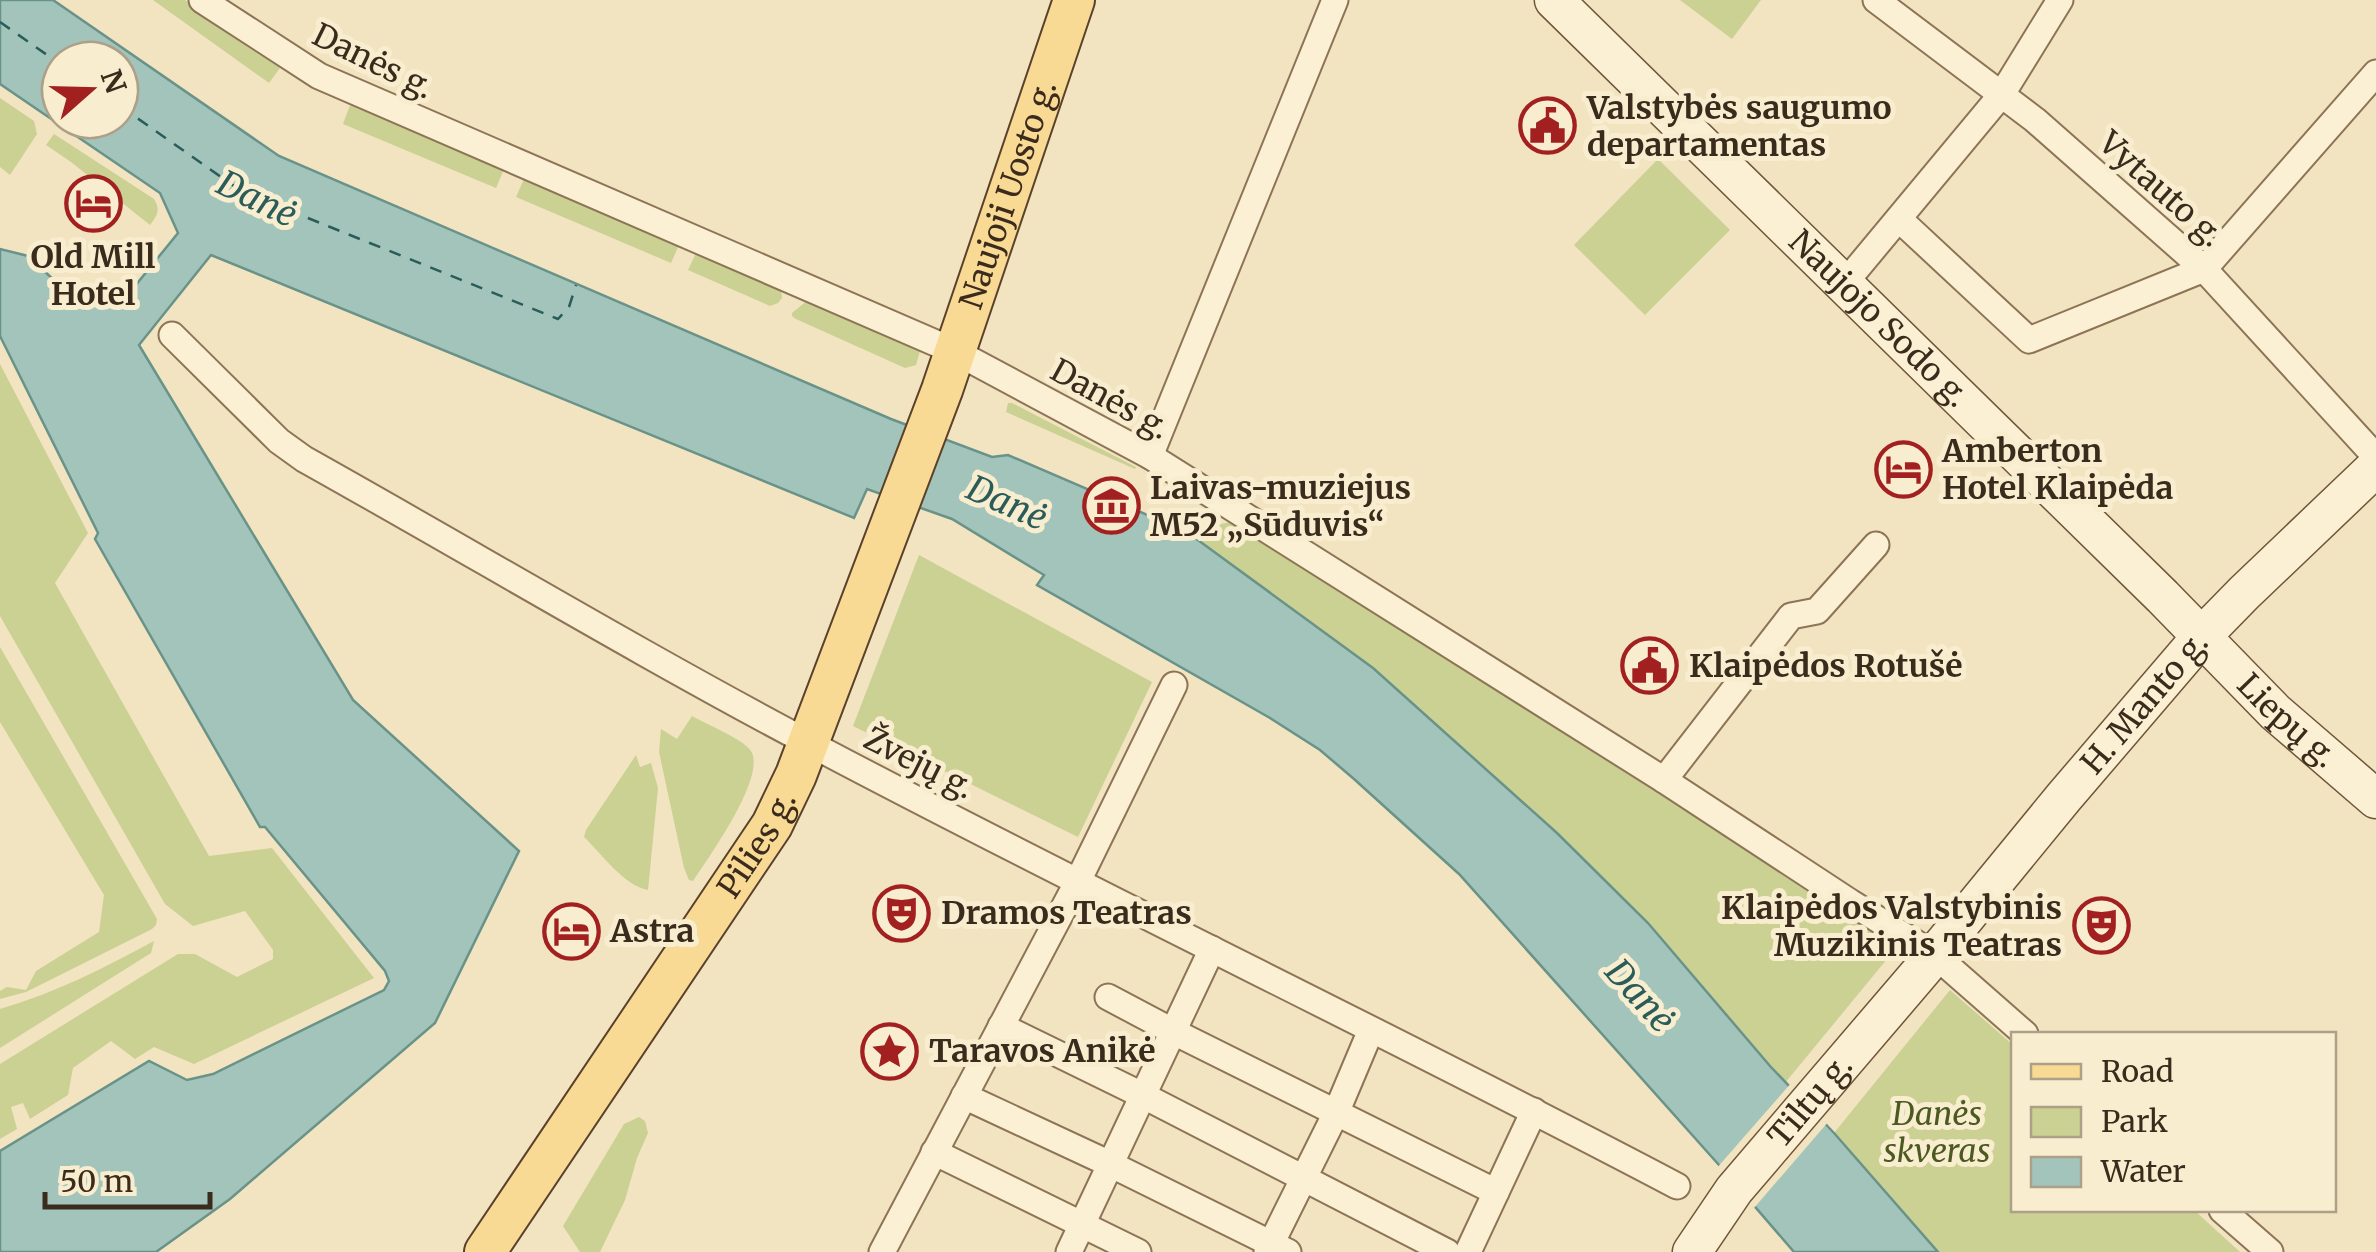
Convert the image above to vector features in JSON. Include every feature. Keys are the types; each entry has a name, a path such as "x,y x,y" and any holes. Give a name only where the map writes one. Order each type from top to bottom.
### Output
{"main road":[{"name":"Naujoji Uosto g.","path":"942,390 1074,0"},
{"name":"Naujojo Sodo g.","path":"1554,0 2201,637"},
{"name":"Pilies g.","path":"484,1252 772,825 810,744 942,390"},
{"name":"H. Manto g.","path":"1935,955 2201,637 2376,467"},
{"name":"Liepų g.","path":"2201,637 2276,712 2376,799"},
{"name":"Tiltų g.","path":"1692,1252 1734,1190 1935,955"}],"street":[{"name":"Danės g.","path":"202,0 319,76 954,351 1150,456 1935,955 2022,1032"},
{"path":"1150,456 1335,0"},
{"name":"Vytauto g.","path":"1876,0 2002,94 2204,270 2376,457"},
{"path":"1844,284 2002,94 2060,0"},
{"path":"1899,219 2029,340 2204,270 2376,73"},
{"name":"Žvejų g.","path":"172,335 279,441 304,458 678,672 810,744 1677,1186"},
{"path":"1664,780 1791,616 1817,611 1876,545"},
{"path":"882,1252 1078,881 1174,685"},
{"path":"1069,1252 1212,950"},
{"path":"1108,996 1496,1192"},
{"path":"1001,1026 1447,1252"},
{"path":"964,1096 1110,1164 1276,1249 1372,1030"},
{"path":"1468,1252 1534,1110"},
{"path":"934,1152 1138,1252"},
{"path":"2224,1212 2270,1252"}],"green space":[{"path":"153,0 185,0 280,68 269,83"},
{"path":"1680,0 1761,0 1732,39"},
{"path":"0,98 34,121 37,134 10,175 0,167"},
{"path":"350,105 504,169 496,188 343,124"},
{"path":"50,140 63,140 154,199 157,213 150,225 71,162 46,145"},
{"path":"1658,159 1730,230 1645,315 1574,245"},
{"path":"524,179 679,245 671,263 516,197"},
{"path":"696,253 773,285 781,290 782,298 770,306 688,270"},
{"path":"808,300 918,345 916,365 905,368 792,316"},
{"path":"0,364 88,533 55,583 209,856 272,848 374,978 194,1064 154,1047 135,1059 111,1041 73,1068 68,1095 30,1119 23,1103 11,1107 17,1129 0,1139 0,1064 178,954 195,954 237,977 273,959 273,950 245,911 193,926 165,904 0,616"},
{"path":"1008,403 1136,467 1135,469 1006,412"},
{"path":"1247,518 1906,936 1785,1083 1648,923 1557,833 1373,668 1187,532"},
{"path":"919,555 1152,682 1078,837 853,726"},
{"path":"0,647 157,919 152,929 26,992 0,999 0,991 7,987 26,990 36,971 99,932 104,895 0,722"},
{"path":"692,716 749,748 754,765 743,799 693,881 684,868 659,752 661,729 677,739"},
{"path":"636,755 640,767 651,763 658,788 648,890 622,876 584,837"},
{"path":"154,941 151,953 0,1048 0,1009 79,979"},
{"name":"Danės skveras","path":"1950,990 2011,1043 2011,1212 2196,1212 2240,1252 1938,1252 1834,1133"},
{"path":"639,1117 645,1121 648,1133 625,1200 600,1252 580,1252 563,1226 624,1124"}],"water":[{"path":"0,0 53,0 111,40 40,40 40,111 0,84"},
{"name":"Danė","path":"140,60 279,156 891,419 992,457 1008,455 1187,532 1373,668 1557,833 1648,923 1770,1066 1938,1252 1794,1252 1459,874 1354,779 1320,750 1270,718 1037,585 1044,575 952,519 867,489 854,518 211,255 139,345 353,700 519,851 435,1023 230,1199 156,1252 0,1252 0,1151 149,1061 187,1080 213,1074 384,990 389,981 385,971 265,827 260,827 95,539 98,533 0,336 0,249 28,256 85,309 103,289 122,302 178,233 160,193 82,140 140,140"}],"pier":[{"path":"1792,1082 1829,1121 1754,1208 1716,1169"}],"ferry route":[{"path":"0,22 40,50"},
{"path":"140,120 241,191 558,319 569,307 576,285"}],"place":[{"name":"Valstybės saugumo departamentas","path":"1548,126"},
{"name":"Old Mill Hotel","path":"93,203"},
{"name":"Amberton Hotel Klaipėda","path":"1903,469"},
{"name":"Laivas-muziejus M52 „Sūduvis“","path":"1111,506"},
{"name":"Klaipėdos Rotušė","path":"1650,666"},
{"name":"Dramos Teatras","path":"902,913"},
{"name":"Klaipėdos Valstybinis Muzikinis Teatras","path":"2101,926"},
{"name":"Astra","path":"571,931"},
{"name":"Taravos Anikė","path":"890,1051"}]}
